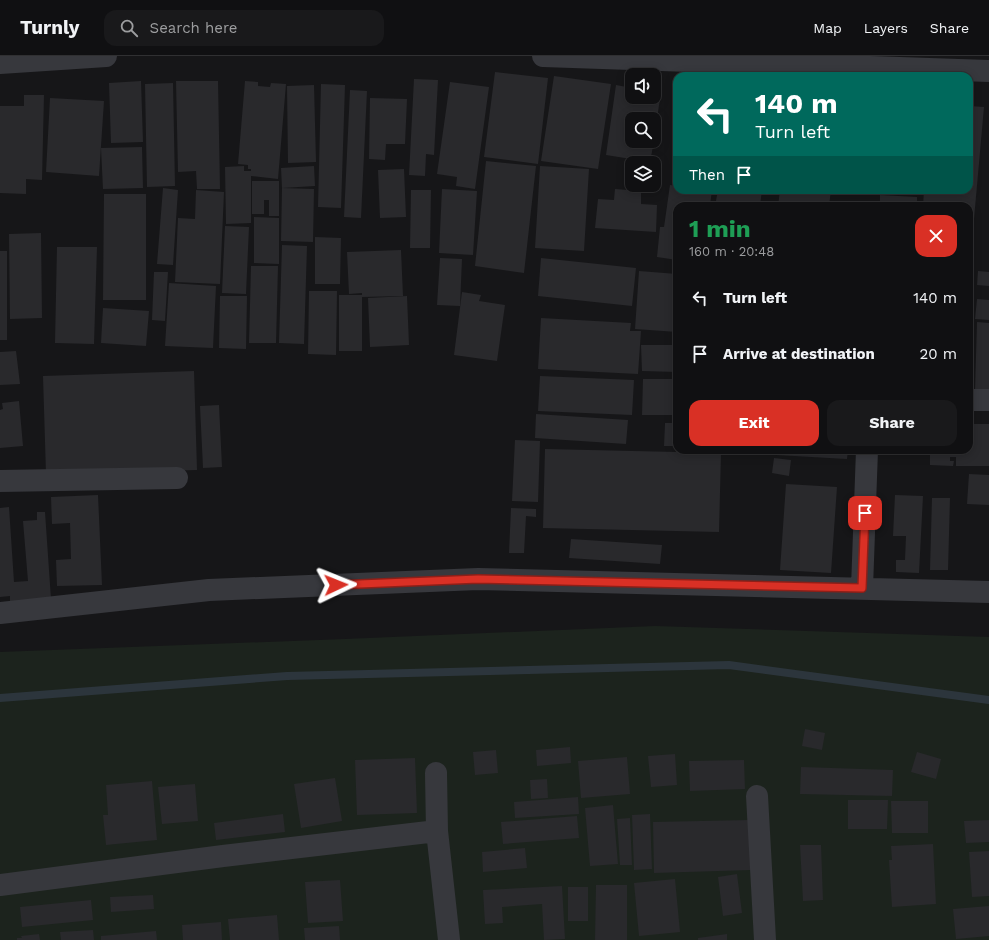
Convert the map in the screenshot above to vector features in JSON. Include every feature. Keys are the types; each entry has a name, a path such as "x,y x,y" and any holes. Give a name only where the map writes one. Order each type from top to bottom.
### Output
{"street":[{"path":"0,63 106,56"},
{"path":"543,56 989,71"},
{"path":"973,400 989,400"},
{"path":"862,588 867,454"},
{"path":"0,481 177,478"},
{"path":"0,613 209,590 478,579 989,592"},
{"path":"436,773 437,831 449,940"},
{"path":"757,796 765,940"},
{"path":"0,885 224,856 437,831"}],"shaded area":[{"path":"655,626 989,637 989,940 0,940 0,652"}],"building":[{"path":"495,72 548,78 538,164 484,157"},
{"path":"554,76 611,84 598,169 541,161"},
{"path":"414,79 438,80 434,155 426,154 425,176 409,175"},
{"path":"141,81 143,142 111,143 109,83"},
{"path":"176,81 218,81 220,189 197,189 196,171 178,172"},
{"path":"245,81 258,82 258,86 270,87 271,83 286,84 278,179 251,176 251,169 248,169 248,165 238,164"},
{"path":"450,82 489,87 475,189 456,186 457,177 437,174"},
{"path":"173,83 175,186 147,187 145,84"},
{"path":"321,84 345,85 341,208 318,207"},
{"path":"314,85 316,162 288,163 287,86"},
{"path":"616,85 625,87 625,104 659,104 658,112 625,112 625,148 653,148 651,156 625,156 625,158 606,155"},
{"path":"350,90 367,91 361,218 344,217"},
{"path":"24,95 44,95 42,180 26,179 26,194 0,193 0,106 24,106"},
{"path":"50,98 104,101 99,176 46,172"},
{"path":"370,98 407,99 405,144 386,144 385,160 369,159"},
{"path":"973,106 984,107 974,219 973,202 923,202 924,194 973,194"},
{"path":"142,147 143,188 103,189 101,148"},
{"path":"486,161 536,166 524,273 475,266"},
{"path":"244,166 244,171 251,171 251,223 226,224 225,167"},
{"path":"314,166 315,186 282,188 281,168"},
{"path":"540,166 589,169 584,251 535,248"},
{"path":"404,169 406,217 380,218 378,170"},
{"path":"252,181 279,181 279,216 269,216 269,200 264,200 264,214 252,214"},
{"path":"670,185 673,185 673,194 712,194 710,202 673,202 673,259 657,257 660,227 664,227"},
{"path":"163,188 178,190 173,265 157,264"},
{"path":"282,188 314,189 313,242 281,241"},
{"path":"442,189 477,191 473,255 439,253"},
{"path":"615,189 625,190 625,192 641,192 641,204 657,205 656,232 595,228 598,199 614,200"},
{"path":"196,190 224,192 220,284 175,282 178,218 195,219"},
{"path":"411,190 431,190 430,248 410,248"},
{"path":"104,194 146,194 146,300 103,300"},
{"path":"717,194 762,194 760,202 716,202"},
{"path":"780,194 830,194 830,202 778,202"},
{"path":"880,195 917,197 917,202 880,202"},
{"path":"254,217 279,218 279,264 254,263"},
{"path":"225,226 249,227 246,294 222,293"},
{"path":"41,233 42,318 10,319 9,234"},
{"path":"315,237 341,238 340,284 315,284"},
{"path":"282,245 307,246 304,344 279,343"},
{"path":"57,247 97,247 94,344 55,343"},
{"path":"401,250 403,296 362,297 362,293 349,294 347,252"},
{"path":"0,251 7,251 7,340 0,340"},
{"path":"440,258 462,259 460,306 437,305"},
{"path":"541,258 636,268 632,306 538,296"},
{"path":"251,266 278,266 276,343 249,343"},
{"path":"639,271 673,274 673,332 635,329"},
{"path":"978,271 989,272 989,286 977,285"},
{"path":"154,272 168,272 165,321 152,320"},
{"path":"169,283 216,286 213,348 165,346"},
{"path":"309,291 337,291 336,355 308,354"},
{"path":"462,292 481,295 479,301 505,305 497,361 454,355"},
{"path":"339,295 362,295 362,351 339,351"},
{"path":"220,296 247,296 246,349 219,348"},
{"path":"407,296 409,345 370,347 368,298"},
{"path":"977,299 989,300 989,320 975,319"},
{"path":"103,308 149,311 146,346 101,343"},
{"path":"541,318 631,323 630,331 641,331 638,374 538,369"},
{"path":"977,322 989,323 989,390 975,390"},
{"path":"641,345 673,345 673,372 642,371"},
{"path":"16,351 20,384 0,385 0,352"},
{"path":"194,371 197,470 46,474 43,376"},
{"path":"540,376 634,380 632,415 538,411"},
{"path":"643,379 673,379 673,415 642,415"},
{"path":"19,401 23,446 0,448 0,410 3,409 2,403"},
{"path":"219,405 222,467 203,468 200,406"},
{"path":"536,414 628,420 626,444 535,438"},
{"path":"665,423 673,423 673,446 664,446"},
{"path":"973,424 989,424 989,466 956,466 956,457 950,457 950,461 954,461 953,466 930,465 930,454 973,454"},
{"path":"515,440 540,441 538,502 512,501"},
{"path":"545,449 673,452 673,454 721,454 719,532 543,528"},
{"path":"776,454 848,454 847,459"},
{"path":"774,458 791,460 789,476 772,473"},
{"path":"969,474 989,475 989,505 967,504"},
{"path":"786,484 837,487 831,573 780,570"},
{"path":"98,495 102,585 57,586 56,560 71,559 70,523 52,524 51,497"},
{"path":"895,495 923,496 919,573 896,572 896,560 905,560 906,536 893,536"},
{"path":"932,498 950,498 948,570 930,570"},
{"path":"9,507 14,582 28,581 23,521 37,520 37,512 45,512 51,599 10,602 10,596 0,597 0,508"},
{"path":"511,508 536,509 536,517 526,516 524,553 509,553"},
{"path":"571,539 662,545 660,564 569,558"},
{"path":"805,729 825,733 822,750 802,746"},
{"path":"570,747 571,763 537,766 536,750"},
{"path":"496,750 498,773 475,775 473,752"},
{"path":"917,752 941,759 936,779 911,772"},
{"path":"675,754 677,785 651,787 648,756"},
{"path":"627,757 630,794 581,798 578,761"},
{"path":"415,758 417,813 357,815 355,760"},
{"path":"744,760 745,789 690,791 689,761"},
{"path":"801,767 893,770 892,796 800,794"},
{"path":"335,778 342,821 301,828 294,784"},
{"path":"547,779 548,798 531,799 530,780"},
{"path":"152,781 157,840 106,845 103,815 108,815 106,785"},
{"path":"195,784 198,821 162,824 158,787"},
{"path":"578,797 579,814 515,818 514,802"},
{"path":"848,800 888,800 887,829 848,829"},
{"path":"891,801 928,801 928,833 892,833"},
{"path":"613,805 618,864 590,866 585,808"},
{"path":"283,814 285,832 216,840 214,823"},
{"path":"650,814 652,869 634,870 632,815"},
{"path":"577,816 579,838 503,844 501,822"},
{"path":"630,818 632,865 620,865 617,819"},
{"path":"750,820 751,870 654,873 653,822"},
{"path":"989,820 989,842 966,843 964,821"},
{"path":"933,844 936,904 892,907 889,860 892,860 891,846"},
{"path":"800,845 821,845 823,900 803,901"},
{"path":"525,848 527,868 483,872 482,852"},
{"path":"989,851 989,896 972,897 969,852"},
{"path":"737,874 742,913 723,916 718,877"},
{"path":"675,879 680,932 639,936 634,883"},
{"path":"340,880 343,921 308,923 305,882"},
{"path":"596,885 627,885 627,940 595,940"},
{"path":"562,886 565,939 544,940 542,904 502,907 503,923 485,924 483,890"},
{"path":"568,887 588,887 588,921 568,921"},
{"path":"153,895 154,909 111,912 110,897"},
{"path":"91,900 93,920 22,927 20,907"},
{"path":"989,906 989,936 956,939 953,909"},
{"path":"277,915 279,940 230,940 228,919"},
{"path":"221,922 222,940 183,940 182,925"},
{"path":"339,926 340,940 305,940 304,928"},
{"path":"93,930 94,940 61,940 60,932"},
{"path":"156,931 157,940 101,940 101,936"},
{"path":"39,934 40,940 17,940 17,938 22,938 21,936"},
{"path":"727,934 727,940 698,940 698,938"}],"waterway":[{"path":"0,698 287,676 729,665 989,700"}],"route":[{"path":"336,585 478,579 862,588 865,513"}]}
